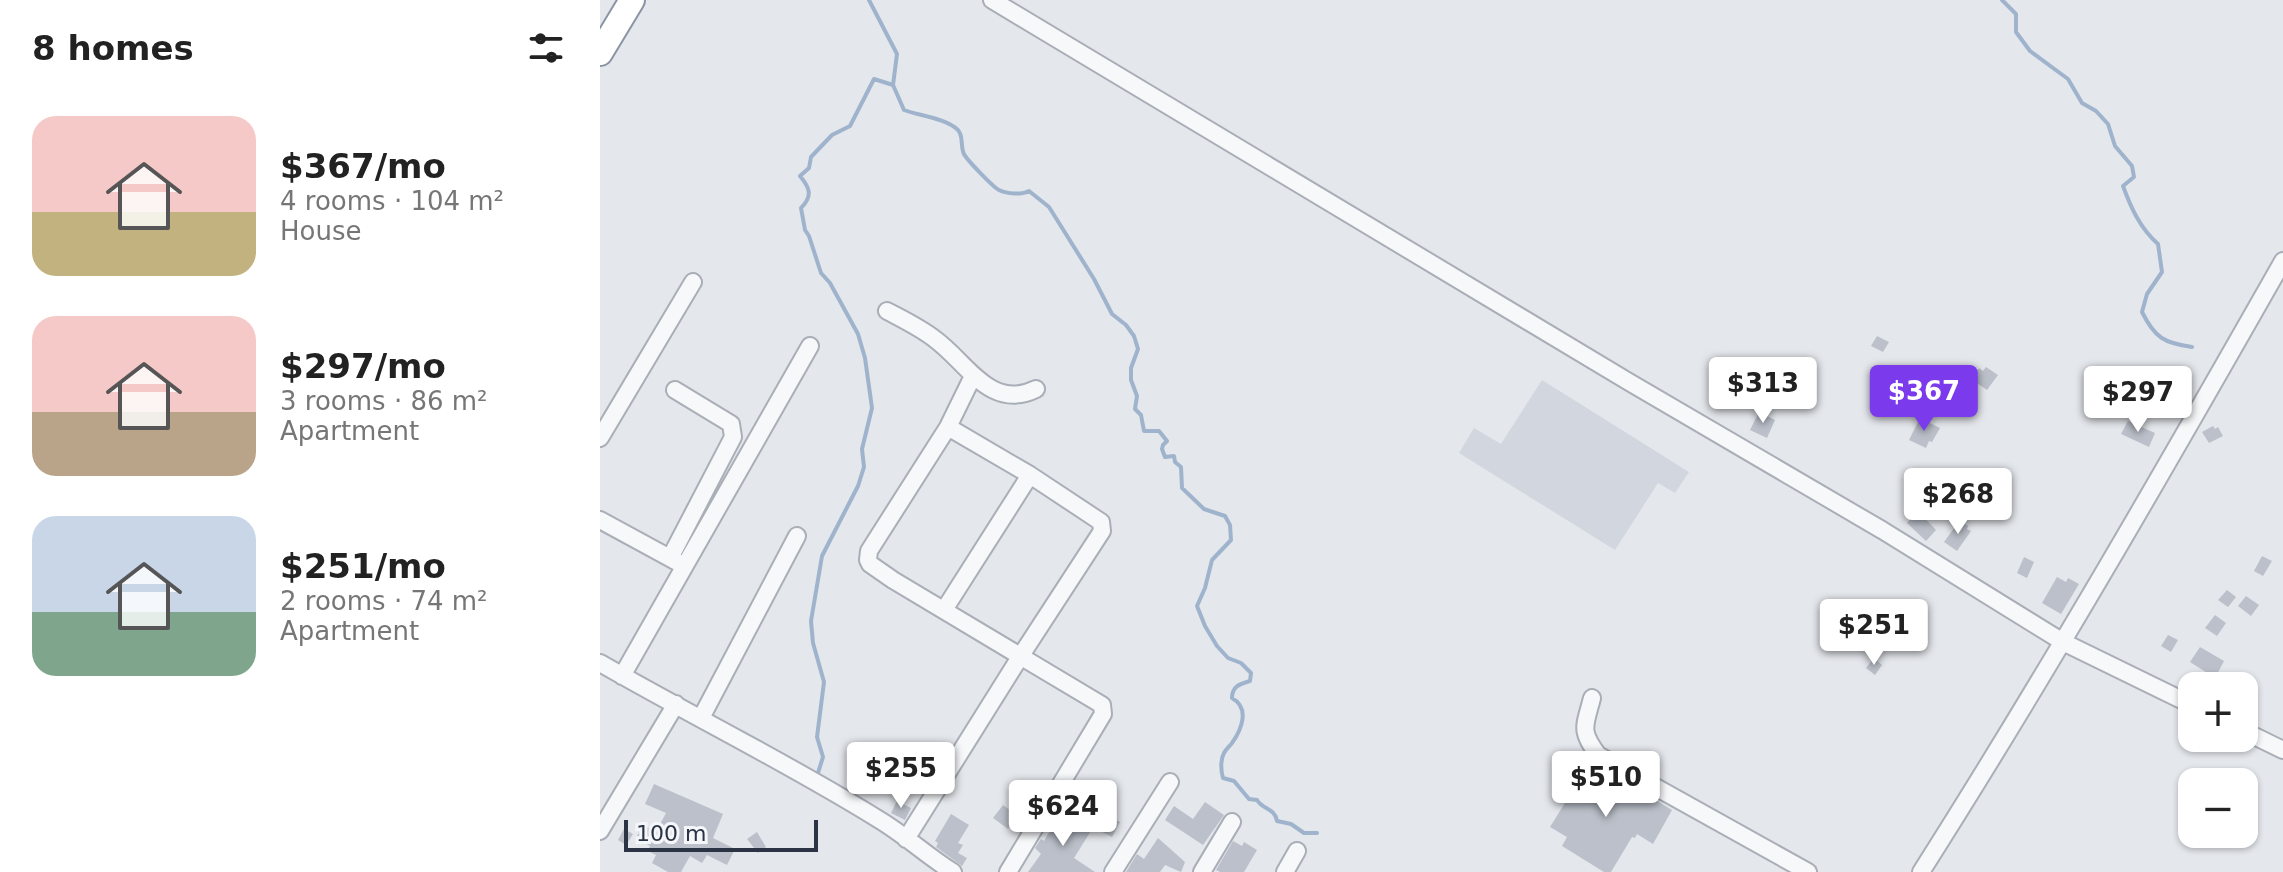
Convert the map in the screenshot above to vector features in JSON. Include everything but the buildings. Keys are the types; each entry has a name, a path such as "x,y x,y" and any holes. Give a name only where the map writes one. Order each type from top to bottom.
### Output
{"highway":[{"path":"601,50 632,0"}],"street":[{"path":"992,0 1615,374 1882,530 2063,642 2178,698"},
{"path":"1921,872 2063,642 2283,261"},
{"path":"600,438 693,282"},
{"path":"887,311 926,332 973,376 999,393 1022,396 1036,389"},
{"path":"677,562 810,346"},
{"path":"973,376 948,427 868,556 870,564 893,580 1102,705 1104,711 1008,872"},
{"path":"622,676 733,437 731,424 675,390"},
{"path":"906,839 1103,527 1101,522 1030,475 948,427"},
{"path":"944,610 1030,475"},
{"path":"600,520 677,562"},
{"path":"701,718 797,536"},
{"path":"600,663 879,819 953,872"},
{"path":"1592,698 1584,728 1587,740 1598,755 1808,872"},
{"path":"600,831 676,704"},
{"path":"2258,738 2283,750"},
{"path":"1113,872 1170,782"},
{"path":"1202,872 1232,822"},
{"path":"1285,872 1297,851"}],"shaded area":[{"path":"1542,380 1689,472 1675,493 1658,483 1615,550 1459,453 1474,428 1501,444"}],"waterway":[{"path":"869,0 897,54 893,85 904,110 953,126 960,133 966,157 996,188 1010,193 1029,191 1049,207 1112,314 1134,336 1138,349 1131,368 1131,380 1137,396 1135,409 1141,415 1144,431 1159,431 1167,441 1162,449 1165,457 1174,456 1181,467 1182,488 1204,509 1225,516 1230,525 1231,540 1212,560 1197,606 1217,646 1228,658 1241,663 1251,673 1250,681 1237,686 1232,694 1243,713 1236,737 1223,756 1223,778 1234,781 1249,799 1257,800 1271,811 1277,821 1291,824 1304,833 1317,833"},
{"path":"2002,0 2016,14 2016,32 2030,51 2068,79 2082,103 2096,111 2108,124 2115,146 2132,166 2134,177 2123,186 2137,217 2158,244 2162,272 2147,294 2142,312 2161,338 2192,347"},
{"path":"817,776 823,757 817,737 824,682 813,643 811,621 822,556 858,486 864,467 862,449 872,408 865,358 858,334 830,283 821,273 805,230 801,208 809,192 800,176 809,168 811,157 832,135 850,126 874,79 893,85"}]}
